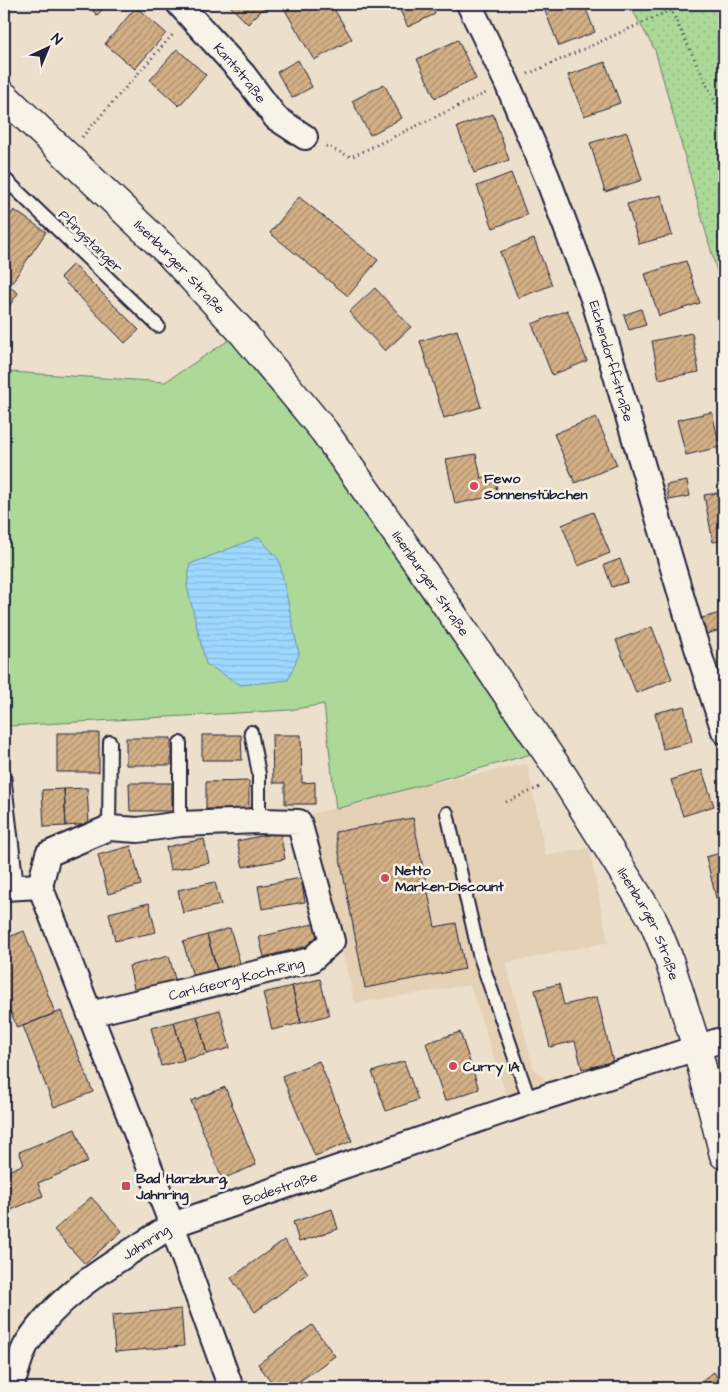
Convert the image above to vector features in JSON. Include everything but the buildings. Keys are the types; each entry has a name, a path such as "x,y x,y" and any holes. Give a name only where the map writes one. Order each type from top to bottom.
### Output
{"main road":[{"name":"Ilsenburger Straße","path":"4,96 172,256 243,333 324,431 564,776 652,918 668,957 697,1048 724,1155"}],"street":[{"name":"Eichendorffstraße","path":"468,4 507,83 547,177 594,301 691,630 724,731"},
{"name":"Kantstraße","path":"184,9 242,74 276,118 305,138"},
{"name":"Carl-Georg-Koch-Ring","path":"20,887 48,854 109,828 138,830 180,824 259,821 299,822 332,941 311,960 90,1014"},
{"path":"20,887 90,1014 172,1225"},
{"path":"697,1048 724,1039"},
{"name":"Bodestraße","path":"172,1225 530,1102 697,1048"},
{"name":"Jahnring","path":"11,1388 27,1343 55,1307 93,1277 172,1225 231,1388"}],"lane":[{"name":"Pfingstanger","path":"4,178 158,326"},
{"path":"251,732 259,774 259,821"},
{"path":"109,828 110,742"},
{"path":"180,744 180,824"},
{"path":"4,775 20,887"},
{"path":"447,813 479,954 530,1102"}],"path":[{"path":"668,4 724,120"},
{"path":"66,154 184,9"},
{"path":"506,802 564,776"}],"shaded area":[{"path":"527,764 546,856 589,848 608,942 506,963 533,1067 549,1085 507,1097 470,985 355,1003 308,815 413,787"}],"green space":[{"path":"629,4 724,4 724,297 655,50"},
{"path":"232,338 400,548 542,751 336,809 324,704 290,710 8,726 4,707 4,370 10,372 165,382"}],"water":[{"path":"259,537 279,560 299,654 288,680 241,685 206,664 187,586 190,564"}],"place":[{"name":"Fewo Sonnenstübchen","path":"474,486"},
{"name":"Netto Marken-Discount","path":"385,878"},
{"name":"Curry 1A","path":"453,1066"},
{"name":"Bad Harzburg, Jahnring","path":"126,1186"}]}
